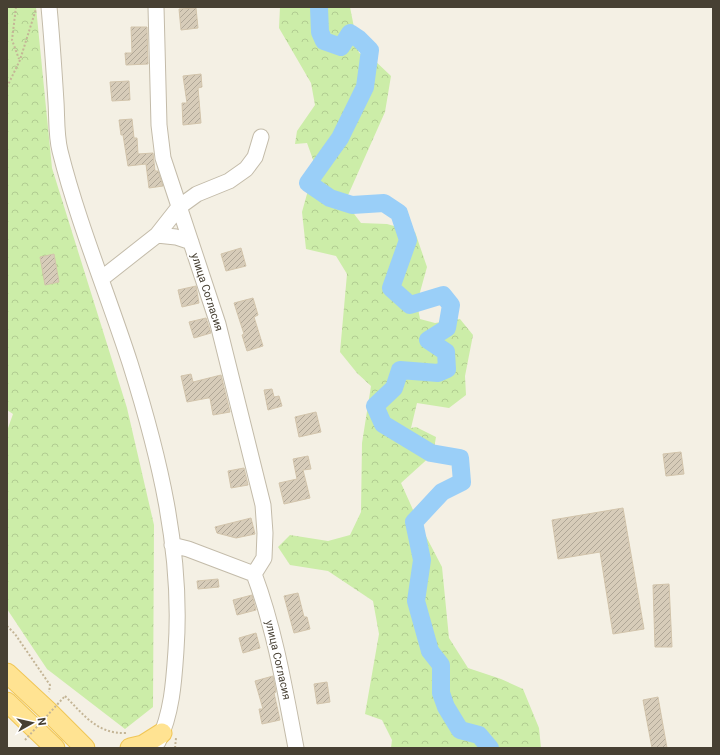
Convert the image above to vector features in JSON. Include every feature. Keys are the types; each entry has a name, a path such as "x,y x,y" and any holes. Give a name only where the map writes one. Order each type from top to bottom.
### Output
{"main road":[{"path":"7,673 81,744 99,748"},
{"path":"7,702 55,748"},
{"path":"130,748 163,742"}],"street":[{"path":"49,7 59,148 76,209 130,363 157,457 165,499 172,545 177,602 177,635 171,701 163,742"},
{"name":"улица Согласия","path":"156,7 159,125 163,158 218,324 263,505 265,533 264,558 254,574 263,598 276,650 296,748"},
{"path":"101,279 157,235 179,206 197,194 229,181 246,169 255,157 261,137"},
{"path":"157,235 176,237 191,242"},
{"path":"172,545 188,549 254,574"}],"path":[{"path":"16,7 12,40 20,60"},
{"path":"7,87 20,60 37,7"},
{"path":"7,626 15,634 50,685 48,711"},
{"path":"25,740 65,696 92,723"},
{"path":"163,742 175,748"}],"green space":[{"path":"7,7 36,7 52,168 127,408 154,525 153,707 125,729 47,669 7,609 7,431 13,414 7,410"},
{"path":"280,7 350,7 359,53 372,58 391,76 385,112 345,202 361,223 387,224 415,232 427,267 417,303 420,319 435,323 460,319 473,335 465,376 466,395 449,408 417,403 411,428 416,427 436,437 433,454 401,483 418,521 442,567 449,638 468,668 501,679 523,689 539,728 541,748 391,748 392,740 382,720 365,714 379,634 373,601 328,571 290,565 278,547 290,535 328,541 350,535 361,512 362,443 371,386 357,373 340,352 347,274 336,256 306,249 302,212 315,165 307,143 295,144 297,131 315,105 311,83 279,28"}],"building":[{"path":"196,8 198,28 181,30 179,9"},
{"path":"131,27 147,27 148,64 126,65 125,53 132,53"},
{"path":"201,74 202,87 198,88 201,123 183,125 182,103 187,103 183,76"},
{"path":"129,81 130,100 112,101 110,82"},
{"path":"132,119 134,138 137,138 138,154 153,153 155,171 158,171 163,186 149,188 146,164 128,166 119,120"},
{"path":"241,248 246,266 226,271 221,254"},
{"path":"54,254 59,282 45,285 40,257"},
{"path":"196,286 199,303 182,307 178,290"},
{"path":"253,298 258,315 254,317 263,346 247,351 242,335 244,334 234,303"},
{"path":"206,318 211,333 194,338 189,322"},
{"path":"191,374 193,382 221,375 230,412 213,415 210,398 187,402 181,376"},
{"path":"272,389 274,397 279,396 282,406 268,410 264,390"},
{"path":"316,412 321,432 299,437 295,417"},
{"path":"681,452 684,474 666,476 663,454"},
{"path":"308,456 311,469 303,470 310,498 284,504 279,483 297,479 293,459"},
{"path":"244,468 248,485 231,488 228,471"},
{"path":"623,508 644,629 613,634 600,552 558,559 552,520"},
{"path":"251,518 255,534 236,538 217,533 215,527"},
{"path":"218,579 219,587 198,589 197,581"},
{"path":"669,584 672,647 655,647 653,585"},
{"path":"298,593 304,617 307,617 310,629 294,633 284,596"},
{"path":"252,595 256,610 237,615 233,600"},
{"path":"256,633 260,648 243,653 239,638"},
{"path":"273,676 276,692 274,693 280,720 262,724 259,709 263,709 255,681"},
{"path":"327,682 330,702 317,704 314,684"},
{"path":"658,697 667,748 652,748 643,700"}],"waterway":[{"path":"319,7 320,32 324,41 341,47 350,33 359,39 370,50 365,87 340,138 308,183 330,198 352,205 384,203 399,213 408,240 391,288 410,305 443,295 451,305 447,328 428,340 446,352 447,369 438,373 400,370 394,388 375,406 383,424 431,453 460,458 462,482 442,492 414,522 422,560 416,601 430,651 441,665 441,693 446,707 460,730 479,735 490,748"}]}
